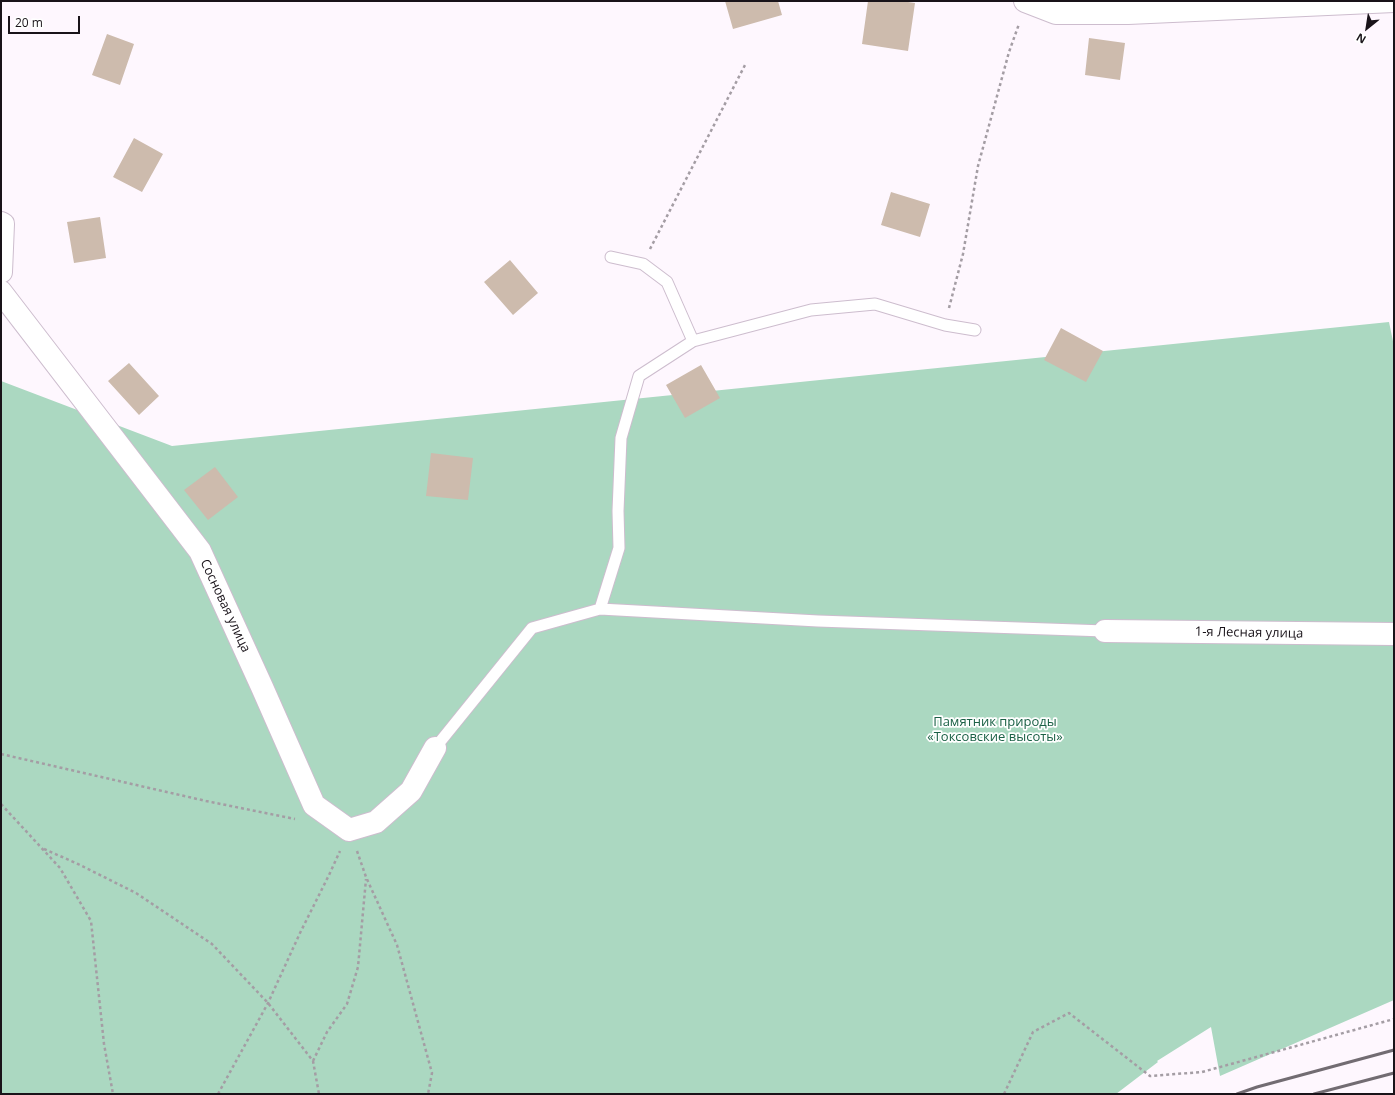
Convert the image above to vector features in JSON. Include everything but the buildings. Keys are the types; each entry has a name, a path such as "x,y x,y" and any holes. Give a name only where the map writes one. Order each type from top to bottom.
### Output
{"street":[{"path":"1026,2 1056,13 1128,13 1394,1"},
{"path":"1,223 3,224 1,272"},
{"name":"Сосновая улица","path":"1,292 200,551 314,805 349,830"},
{"name":"1-я Лесная улица","path":"1105,631 1394,634"},
{"path":"349,830 376,822 411,791 435,748"}],"lane":[{"path":"611,257 643,264 667,282 693,341"},
{"path":"600,609 619,548 618,511 621,438 639,376 693,341 812,310 876,304 945,325 975,330"},
{"path":"435,748 532,628 600,609 818,620 1105,631"}],"path":[{"path":"945,325 963,254 978,166 1009,52 1026,2"},
{"path":"643,264 745,65"},
{"path":"1,754 296,819"},
{"path":"1,804 60,868 91,921 104,1044 113,1094"},
{"path":"349,830 366,877 397,945 432,1073 428,1094"},
{"path":"218,1094 268,1003 300,933 329,876 349,830"},
{"path":"44,849 136,893 155,904 212,944 268,1003 313,1061 319,1094"},
{"path":"313,1061 327,1032 347,1004 354,982 358,966 366,877"},
{"path":"1004,1094 1033,1032 1069,1013 1150,1076 1202,1072 1394,1019"},
{"path":"109,1094 112,1089"}],"green space":[{"name":"Памятник природы «Токсовские высоты»","path":"1389,322 1394,346 1394,1000 1220,1076 1211,1027 1157,1061 1158,1062 1116,1094 1,1094 1,381 172,446"}],"railway":[{"path":"1237,1094 1257,1087 1394,1050"},
{"path":"1314,1094 1394,1073"}]}
